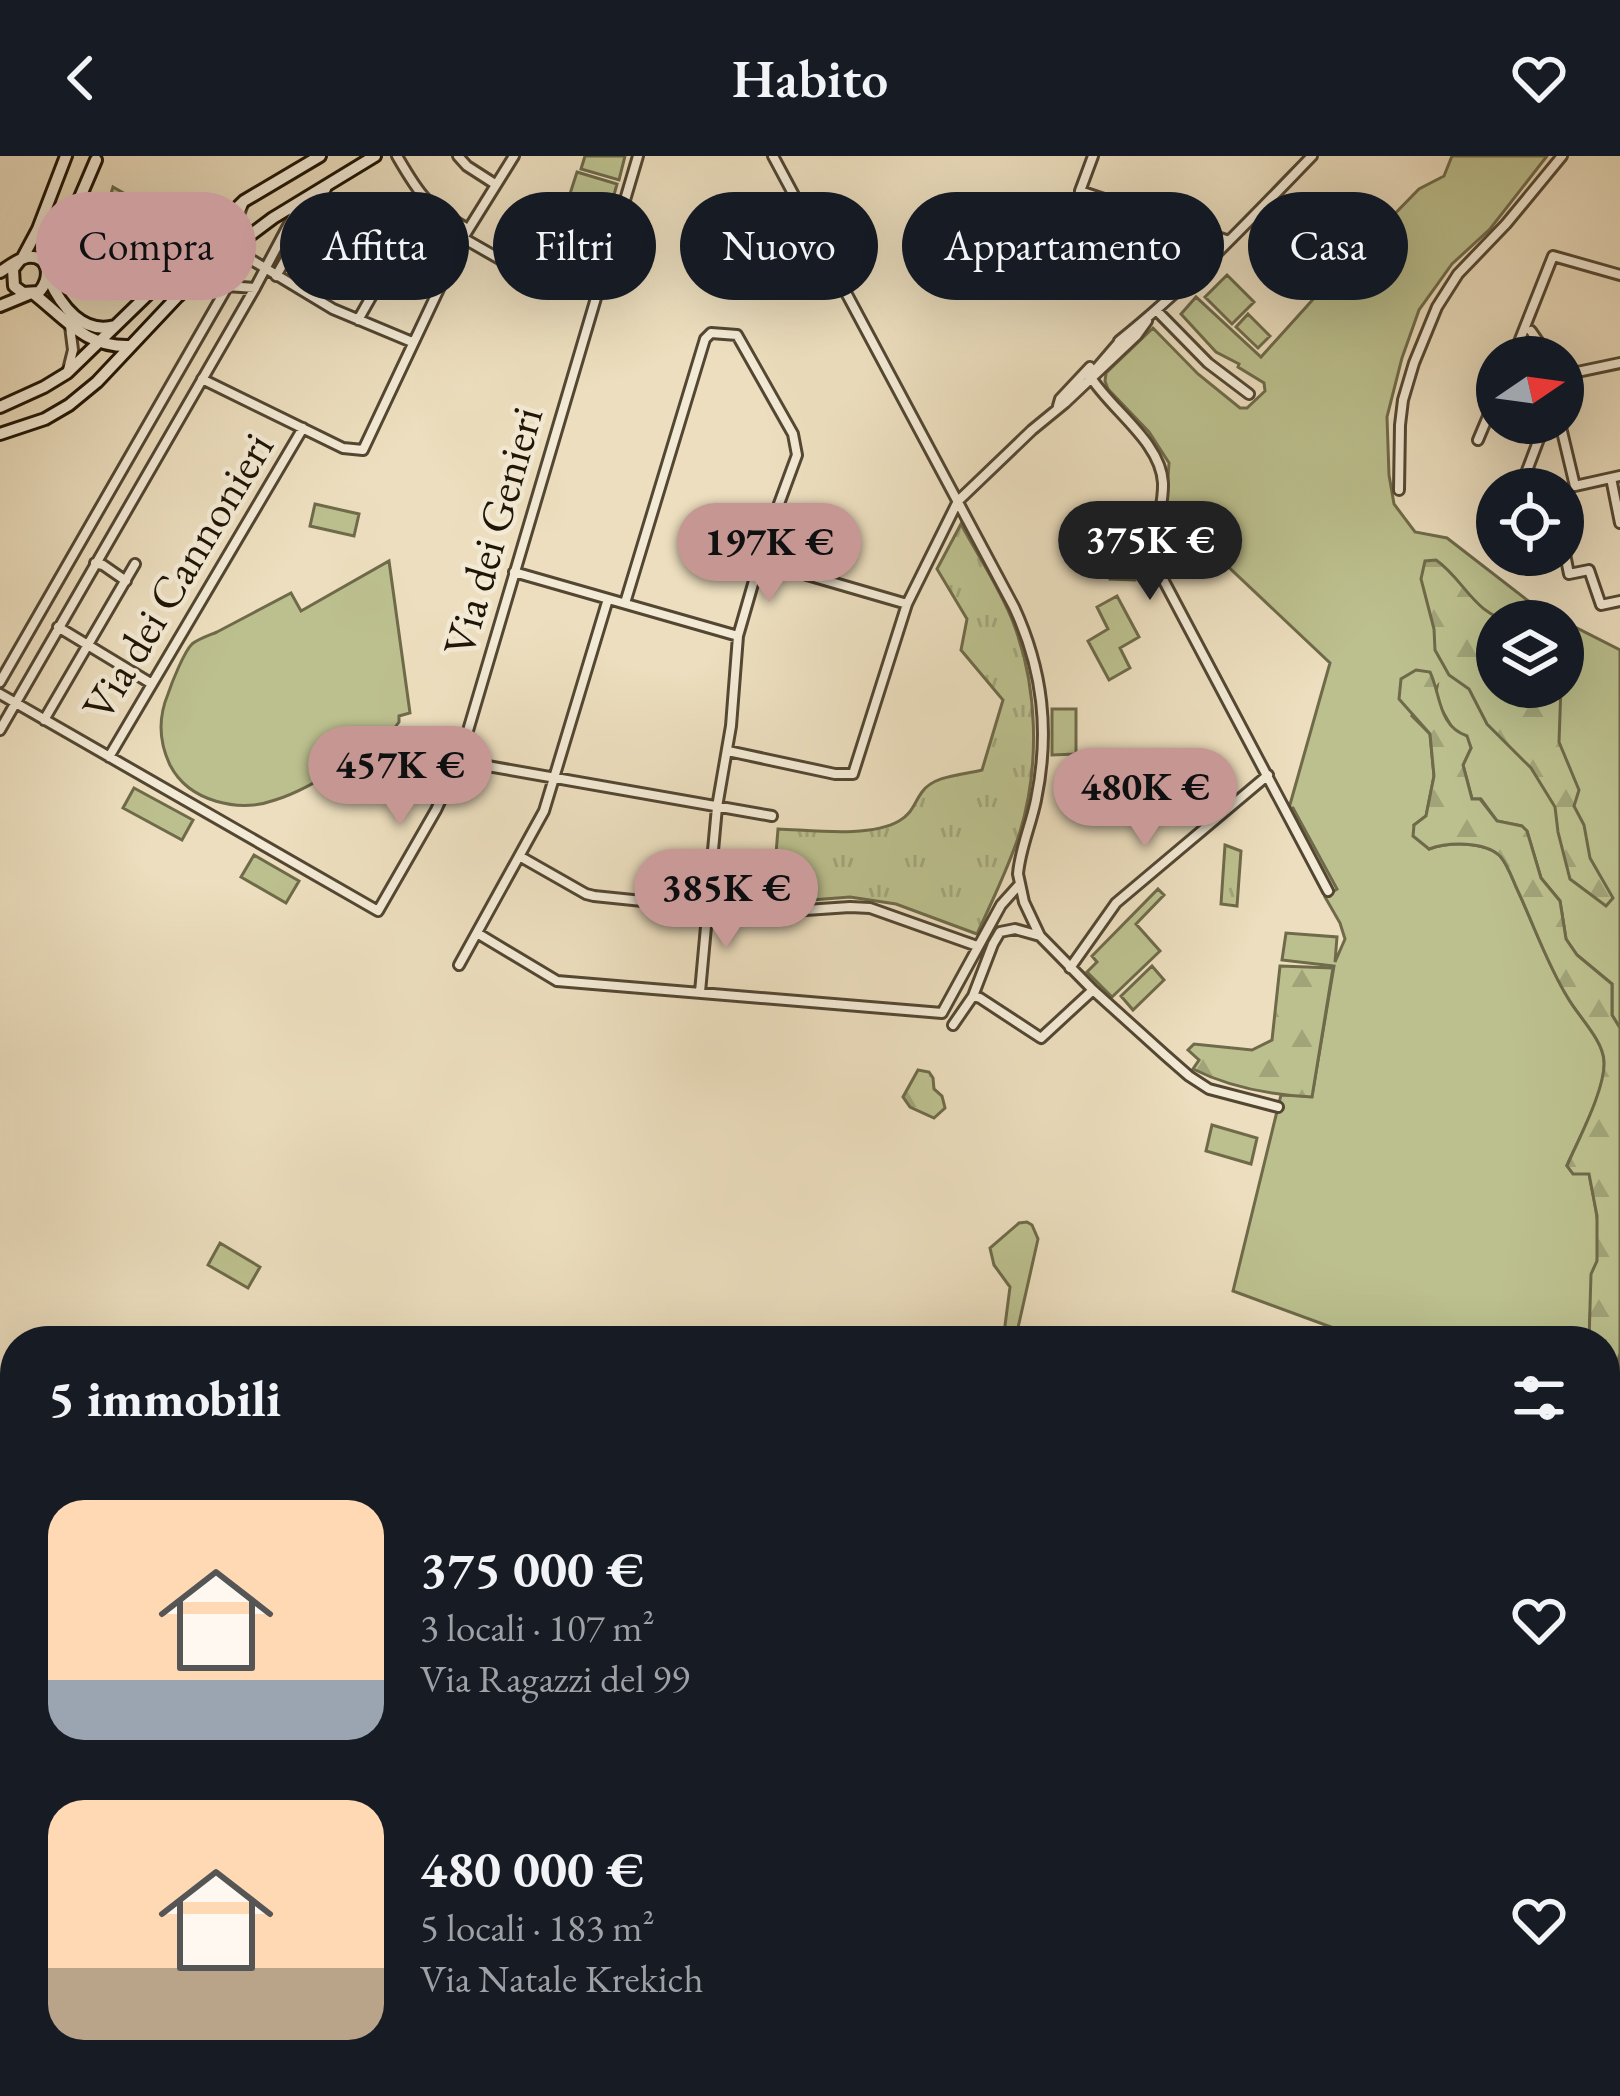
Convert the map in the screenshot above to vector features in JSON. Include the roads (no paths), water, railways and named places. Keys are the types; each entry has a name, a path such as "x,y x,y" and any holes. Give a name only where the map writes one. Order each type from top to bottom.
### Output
{"main road":[{"path":"66,156 42,221 13,269 12,280 18,290 32,294 81,334 100,343 131,346"},
{"path":"256,194 320,156"},
{"path":"315,192 375,156"},
{"path":"83,192 96,160"},
{"path":"0,272 21,260 36,259"},
{"path":"0,307 36,292"},
{"path":"60,300 85,324 98,329 118,325"},
{"path":"0,406 67,373 142,300"},
{"path":"0,434 41,421 68,405 97,382 174,300"}],"street":[{"path":"397,156 418,192"},
{"path":"458,156 495,184"},
{"path":"469,228 514,156"},
{"name":"Via dei Genieri","path":"627,192 638,156"},
{"path":"773,156 1021,622 1045,724 1037,796 1019,860 1019,885 1040,936 1189,1076 1209,1089 1278,1107"},
{"path":"1093,156 1080,191 1229,241"},
{"path":"728,751 853,774 907,604 958,501 1137,335 1312,156"},
{"path":"1399,490 1403,400 1437,308 1458,274 1562,156"},
{"path":"276,276 328,184"},
{"path":"256,284 280,240"},
{"path":"1521,336 1553,256 1620,275"},
{"path":"256,264 358,320 412,342"},
{"path":"0,682 219,300"},
{"path":"0,730 247,300"},
{"path":"358,320 369,300"},
{"path":"202,379 343,448 363,450 433,300"},
{"name":"Via dei Genieri","path":"109,757 378,910 445,794 458,761 596,300"},
{"path":"1156,311 1208,363 1249,394"},
{"path":"1058,407 1080,376 1147,321"},
{"path":"67,373 73,350 70,324"},
{"path":"1531,331 1534,336"},
{"path":"625,603 704,341 709,334 735,334 793,434 796,459 738,636 700,992"},
{"path":"1120,340 1090,374 1159,463 1162,491 1154,543 1156,566 1328,891"},
{"path":"1584,370 1620,362"},
{"name":"Via dei Cannonieri","path":"109,757 303,428"},
{"path":"1565,444 1575,486 1615,477 1620,523"},
{"path":"102,506 122,516"},
{"path":"759,562 907,604"},
{"path":"95,563 125,581"},
{"path":"44,720 135,565"},
{"path":"1584,571 1589,570 1600,605 1620,601"},
{"path":"514,572 738,636"},
{"path":"49,596 69,608"},
{"path":"459,964 540,820 608,599"},
{"path":"58,627 152,684"},
{"path":"0,694 109,757"},
{"path":"458,761 772,816"},
{"path":"1070,968 1116,903 1268,776"},
{"path":"521,856 586,894 708,907 870,908 977,946"},
{"path":"477,933 557,980 942,1013 1001,905 1019,885"},
{"path":"953,1025 973,996 998,934 1015,929 1040,936"},
{"path":"973,996 1041,1038 1093,990"}]}
